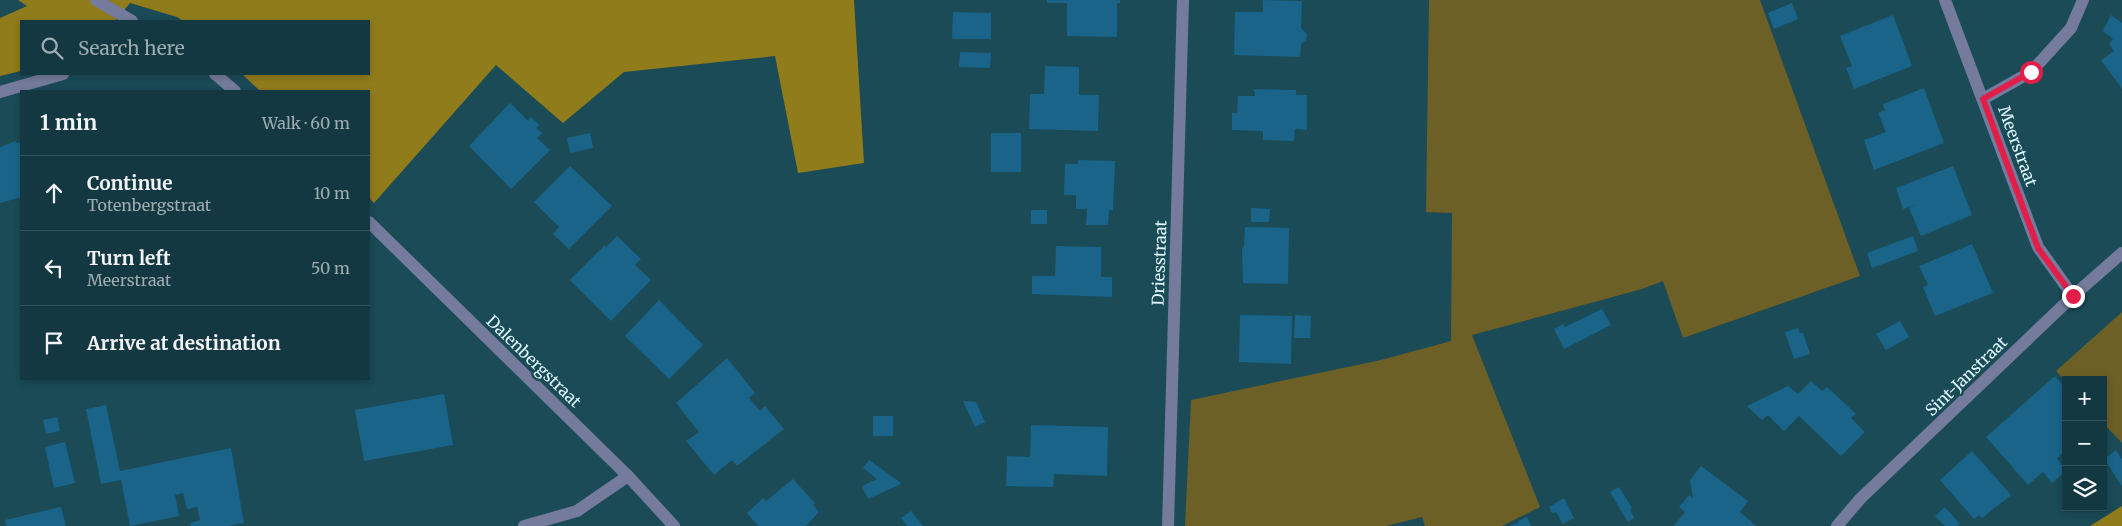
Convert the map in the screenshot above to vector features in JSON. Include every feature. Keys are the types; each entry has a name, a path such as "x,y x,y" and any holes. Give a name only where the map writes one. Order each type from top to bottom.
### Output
{"street":[{"path":"96,0 130,20"},
{"name":"Driesstraat","path":"1168,526 1183,0"},
{"name":"Meerstraat","path":"1945,0 2038,248 2073,296"},
{"path":"1983,99 2031,72 2071,28 2083,0"},
{"path":"0,92 59,75"},
{"path":"216,75 235,90"},
{"name":"Dalenbergstraat","path":"370,223 628,476 674,526"},
{"name":"Sint-Janstraat","path":"1837,526 1860,499 2073,296 2122,253"},
{"path":"524,526 577,511 628,476"}],"shaded area":[{"path":"18,0 854,0 864,163 798,173 775,56 624,72 563,123 496,65 374,203 370,199 370,90 259,90 243,75 370,75 370,20 182,20 130,3 116,20 20,20 20,71 0,76 0,18 27,6"},
{"path":"1429,0 1760,0 1860,276 1683,338 1663,281 1642,289 1472,335 1540,507 1502,526 1425,526 1422,517 1386,526 1185,526 1191,400 1381,360 1451,341 1452,213 1426,212"},
{"path":"2122,312 2122,443 2107,427 2107,376 2062,376 2062,378 2056,371"},
{"path":"2122,506 2122,526 2090,526"}],"building":[{"path":"1047,0 1120,0 1120,3 1117,3 1117,37 1067,36 1067,3 1047,3"},
{"path":"1263,0 1302,1 1301,28 1307,34 1306,40 1301,44 1300,57 1234,55 1235,12 1263,12"},
{"path":"1792,3 1798,19 1774,29 1768,13"},
{"path":"953,12 991,13 991,39 952,39"},
{"path":"1893,15 1912,66 1854,89 1846,68 1852,66 1840,36"},
{"path":"2111,15 2122,23 2122,89 2101,60 2114,51 2109,44 2113,39 2103,31"},
{"path":"960,52 991,53 990,68 959,67"},
{"path":"1045,66 1079,67 1079,95 1099,95 1098,131 1029,129 1030,94 1044,94"},
{"path":"1924,88 1944,143 1874,170 1864,140 1886,132 1878,113 1885,110 1883,104"},
{"path":"1254,89 1296,90 1296,95 1307,95 1307,130 1295,129 1294,141 1263,140 1263,131 1232,130 1232,113 1237,113 1238,96 1255,96"},
{"path":"510,103 528,121 531,117 540,125 536,128 542,133 537,138 550,150 511,189 469,146"},
{"path":"590,133 593,148 570,153 567,138"},
{"path":"991,133 1021,133 1021,172 991,172"},
{"path":"16,141 16,143 20,142 20,197 0,203 0,147"},
{"path":"1078,160 1115,161 1113,210 1109,210 1108,225 1086,225 1087,209 1076,209 1076,195 1064,195 1065,164 1078,164"},
{"path":"570,166 612,206 569,249 553,234 559,227 534,202"},
{"path":"1953,166 1972,215 1921,236 1909,208 1915,205 1903,209 1896,188"},
{"path":"1251,208 1270,209 1269,222 1251,222"},
{"path":"1031,210 1047,210 1047,224 1031,224"},
{"path":"1245,227 1289,228 1288,284 1243,283 1242,248 1244,247"},
{"path":"617,236 641,259 635,265 651,280 611,321 570,280 605,245 606,247"},
{"path":"1913,236 1918,251 1872,268 1867,253"},
{"path":"1972,244 1993,293 1935,316 1923,287 1928,285 1919,266"},
{"path":"1056,246 1101,247 1101,277 1112,277 1112,297 1032,294 1032,276 1055,276"},
{"path":"659,300 703,345 669,379 625,336"},
{"path":"1602,309 1611,325 1564,349 1554,329 1563,324 1565,327"},
{"path":"1240,315 1292,316 1291,364 1239,362"},
{"path":"1295,315 1311,316 1310,338 1294,338"},
{"path":"1900,321 1909,337 1886,350 1876,334"},
{"path":"1798,328 1800,333 1803,333 1810,354 1794,359 1785,332"},
{"path":"727,358 755,393 749,398 760,411 765,406 784,429 737,466 732,460 714,475 686,441 699,432 676,403"},
{"path":"2055,376 2062,384 2062,454 2057,458 2062,465 2062,474 2052,483 2043,472 2028,485 1986,437"},
{"path":"1811,381 1822,391 1827,387 1856,414 1851,418 1865,432 1841,456 1799,416 1784,431 1768,415 1762,420 1747,406 1788,386 1798,394"},
{"path":"444,394 453,445 364,461 355,410"},
{"path":"963,401 976,402 985,422 975,427"},
{"path":"106,405 120,471 231,448 244,523 228,526 191,526 190,523 200,520 197,507 187,509 183,493 175,495 179,516 130,526 121,480 101,484 86,409"},
{"path":"873,416 893,416 893,436 873,436"},
{"path":"57,417 60,431 46,434 43,420"},
{"path":"1031,425 1108,427 1107,476 1054,474 1053,487 1006,486 1007,456 1030,457"},
{"path":"65,442 75,483 54,488 45,447"},
{"path":"2116,450 2122,459 2122,486 2107,464 2107,457"},
{"path":"1972,451 2011,495 1982,518 1979,515 1974,519 1940,480"},
{"path":"869,460 901,483 868,499 862,486 877,479 863,468"},
{"path":"1701,466 1748,501 1740,512 1756,526 1674,526 1685,512 1679,507 1689,495 1693,499 1690,480"},
{"path":"793,479 815,503 813,505 819,512 806,526 758,526 747,513 763,498 766,501"},
{"path":"1619,487 1632,508 1630,509 1634,518 1628,522 1610,492"},
{"path":"1564,498 1574,518 1563,524 1556,512 1552,513 1549,507"},
{"path":"61,507 66,526 7,526 5,520"},
{"path":"1945,507 1960,524 1958,526 1945,526 1935,516"},
{"path":"911,511 923,526 907,526 901,518"},
{"path":"1527,517 1531,526 1510,526 1518,523 1518,521"}],"route":[{"path":"2031,72 1983,99 2038,248 2073,296"}]}
